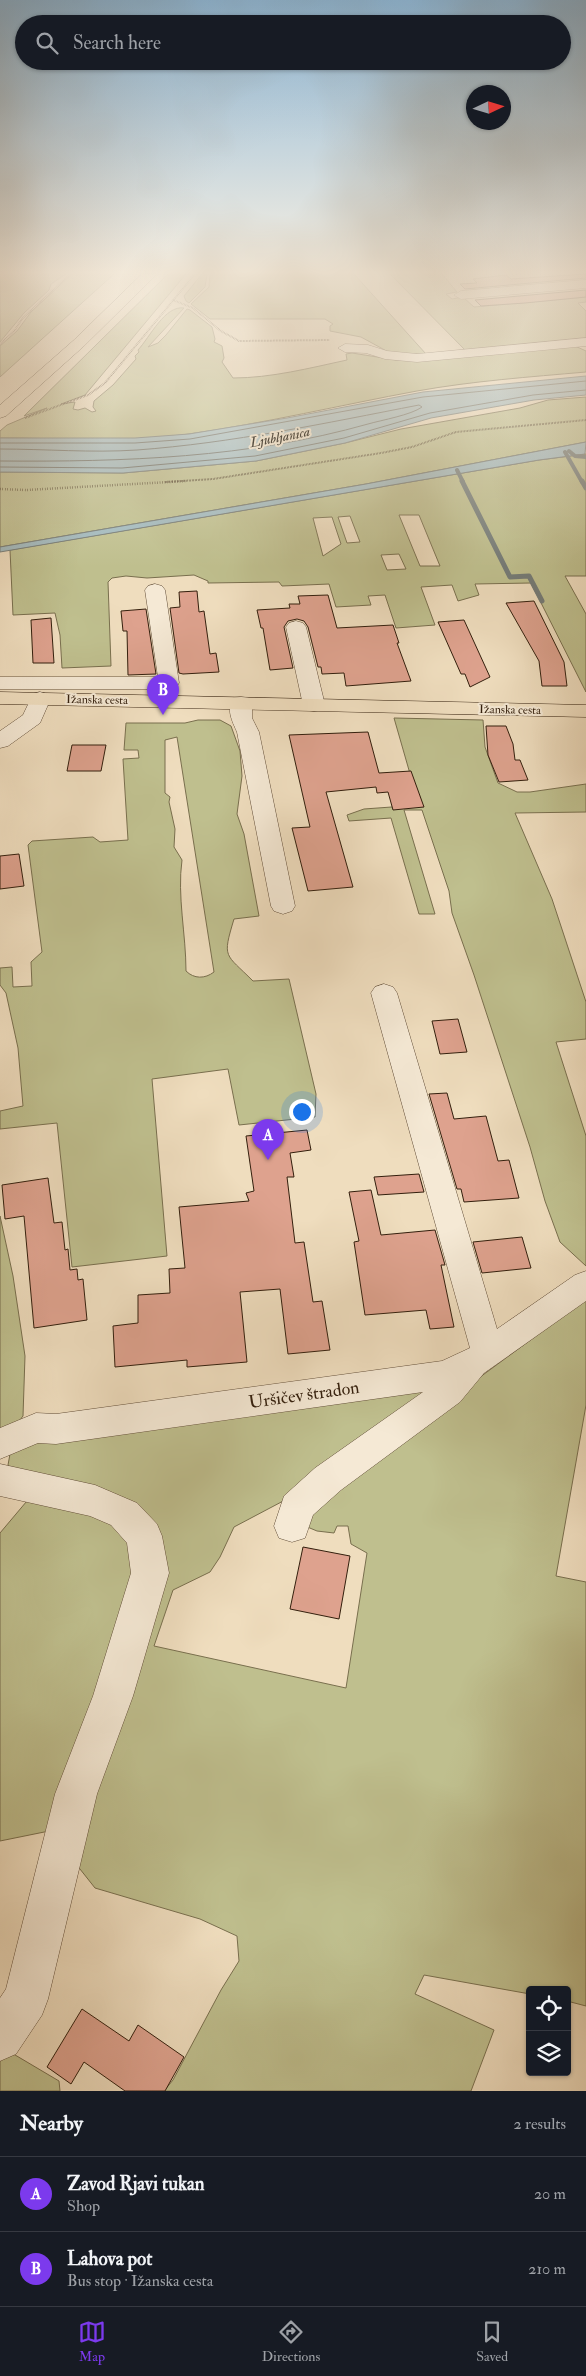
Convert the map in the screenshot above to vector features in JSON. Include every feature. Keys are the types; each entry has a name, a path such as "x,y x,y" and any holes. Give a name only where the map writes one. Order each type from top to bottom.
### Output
{"main road":[{"path":"0,413 45,372"},
{"name":"Ižanska cesta","path":"0,698 40,698 101,691 241,703 586,711"}],"street":[{"path":"0,683 101,691 169,683 155,590"},
{"path":"296,627 314,705"},
{"path":"0,740 23,726 35,715 40,698"},
{"path":"241,703 241,718 248,732 283,906"},
{"path":"0,716 23,726"},
{"path":"292,1526 297,1507 328,1479 448,1392 481,1358 384,993"},
{"name":"Uršičev štradon","path":"0,1444 36,1428 56,1429 444,1375 481,1358 586,1284"},
{"path":"0,1480 94,1501 124,1514 144,1536 150,1572 113,1696 76,1794 26,1998 0,2038"}],"path":[{"path":"25,418 88,395 105,382 114,372"},
{"path":"0,489 26,490 213,479 381,453 412,447 456,432 586,420"}],"green space":[{"path":"0,372 6,372 0,377"},
{"path":"69,372 105,372 85,395 61,404 75,402 73,409 85,408 92,412 96,411 93,407 94,401 113,385 125,372 229,372 233,378 247,378 290,372 586,372 438,388 246,425 166,437 119,439 0,438 0,431 7,425 47,408 24,416"},
{"path":"586,397 586,442 366,484 0,547 0,472 123,473 256,461 345,443 401,429 520,408 548,400"},
{"path":"586,454 586,576 565,576 586,614 586,692 531,583 475,584 479,595 458,601 452,585 421,587 435,625 396,628 385,595 368,596 371,605 336,607 329,584 282,586 279,582 208,583 208,581 194,575 112,578 108,582 111,666 62,668 60,635 55,613 13,615 10,550 539,460","holes":["399,515 419,515 440,566 420,566","350,516 360,542 347,543 338,517","332,517 341,544 323,556 313,518","399,554 406,569 387,570 381,555"]},
{"path":"394,718 483,720 485,747 498,783 517,792 586,784 586,812 515,813 552,899 586,1002 586,1039 556,1042 586,1136 586,1266 560,1242 545,1201 530,1147 452,913 449,891 422,810 404,810 435,914 419,914 391,818 349,821 347,815 364,809 419,805"},
{"path":"198,720 220,720 231,726 240,751 242,776 237,814 244,834 259,916 234,919 228,942 228,954 253,981 289,979 316,1094 315,1117 239,1125 228,1069 152,1079 167,1256 72,1267 57,1123 0,1129 0,1111 23,1106 18,1048 6,993 0,985 0,968 12,967 13,987 32,986 31,962 42,952 28,845 32,841 93,837 100,842 128,840 123,759 139,758 138,750 124,750 126,723 185,723","holes":["177,737 214,972 200,977 192,976 186,971 181,901 182,860 174,847 175,829 169,802 170,797 165,793 165,740"]},
{"path":"0,1216 13,1276 25,1356 23,1416 10,1433 0,1436"},
{"path":"586,1299 586,1405 556,1576 586,1582 586,2006 571,2002 571,1986 526,1986 526,1993 424,1975 415,1994 494,2030 471,2091 164,2091 173,2080 221,1990 239,1961 237,1936 200,1919 95,1888 76,1864 153,1537 16,1474 8,1465 10,1454 21,1443 440,1383 287,1499 234,1527 220,1557 210,1572 173,1590 154,1646 346,1688 367,1553 351,1544 348,1526 337,1526 334,1533 317,1531 305,1526 303,1518 453,1397"},
{"path":"32,1495 85,1505 142,1548 59,1829 0,1841 0,1533"},
{"path":"5,2049 59,2081 60,2091 0,2091 0,2055"}],"water":[{"name":"Ljubljanica","path":"586,376 586,395 534,400 431,418 345,443 256,461 123,473 0,472 0,438 135,438 189,434 287,418 423,392"},
{"path":"586,442 585,454 539,460 0,552 0,547 366,484"}],"building":[{"path":"197,591 199,612 204,611 210,654 216,653 219,672 183,674 179,673 170,608 180,607 179,592"},
{"path":"328,595 337,628 393,625 399,643 397,643 411,681 346,686 344,673 322,674 321,667 318,667 308,627 304,621 297,619 288,621 284,627 293,668 270,670 263,628 261,628 257,610 290,608 289,604 300,604 298,596"},
{"path":"534,601 564,662 567,686 542,686 539,661 506,603"},
{"path":"146,609 156,674 128,675 127,631 123,631 121,611"},
{"path":"51,618 54,663 33,663 31,620"},
{"path":"464,620 490,677 470,687 465,674 461,674 438,622"},
{"path":"486,726 506,726 513,744 515,760 520,760 528,780 499,782 488,755"},
{"path":"368,732 379,773 411,771 424,807 393,810 388,792 377,793 376,787 326,792 353,887 308,891 292,828 310,827 289,735"},
{"path":"72,745 106,745 101,771 67,771"},
{"path":"19,854 24,886 0,889 0,856"},
{"path":"458,1019 467,1052 440,1054 432,1021"},
{"path":"447,1093 454,1119 486,1116 498,1161 509,1160 519,1198 464,1202 461,1189 457,1189 429,1094"},
{"path":"307,1130 311,1150 290,1153 294,1177 287,1177 295,1243 304,1242 313,1302 322,1301 330,1350 288,1354 280,1289 240,1292 247,1362 187,1367 187,1360 115,1367 113,1326 138,1323 138,1295 170,1293 169,1269 185,1268 179,1207 249,1201 246,1193 254,1191 246,1136"},
{"path":"419,1174 424,1192 378,1195 374,1177"},
{"path":"48,1178 54,1223 62,1222 65,1250 68,1249 70,1270 77,1269 78,1280 83,1279 87,1320 34,1328 24,1216 5,1219 2,1185"},
{"path":"371,1190 381,1235 435,1230 445,1265 441,1265 454,1327 430,1329 426,1310 365,1315 354,1242 359,1241 349,1192"},
{"path":"522,1237 531,1268 482,1273 473,1242"},
{"path":"303,1547 350,1556 339,1619 290,1609"},
{"path":"82,2009 129,2041 138,2025 184,2057 165,2091 125,2091 84,2062 71,2084 47,2067"}],"waterway":[{"path":"569,451 575,456 586,457"},
{"path":"565,452 582,482"},
{"path":"457,470 463,482"},
{"path":"462,481 510,577 529,576 542,601"},
{"path":"582,481 586,488"}],"place":[{"name":"Lahova pot","path":"163,715"},
{"name":"Zavod Rjavi tukan","path":"268,1160"}]}
